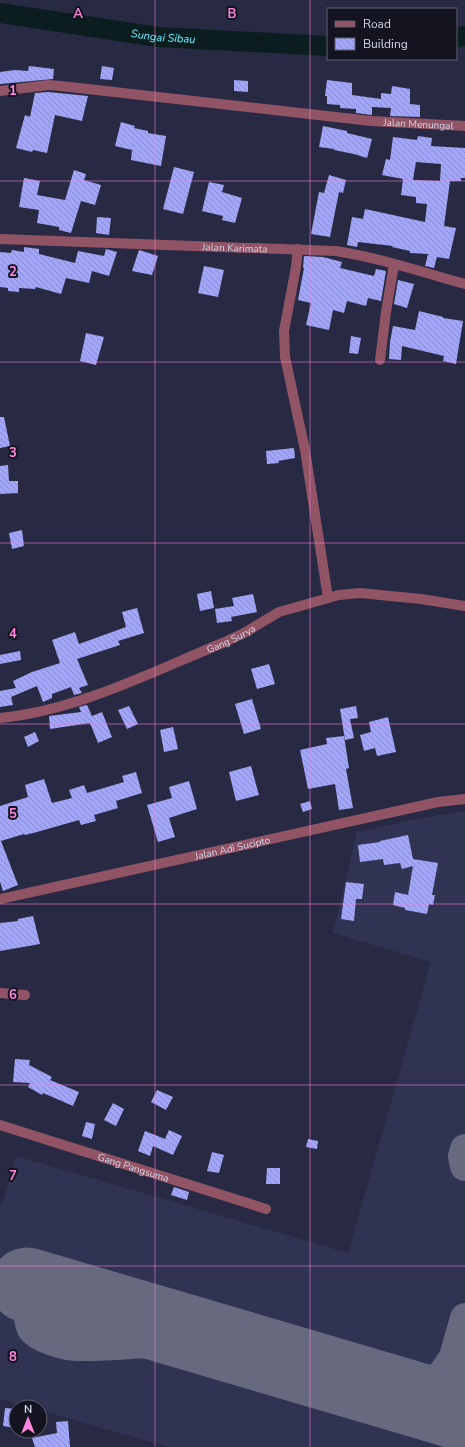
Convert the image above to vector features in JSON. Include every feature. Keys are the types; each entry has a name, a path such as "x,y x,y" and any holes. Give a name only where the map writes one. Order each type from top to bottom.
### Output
{"street":[{"name":"Jalan Menungal","path":"0,91 61,86 371,121 465,126"},
{"name":"Jalan Karimata","path":"0,239 336,251 356,254 465,284"},
{"path":"298,249 284,331 285,357 305,450 328,598"},
{"path":"380,360 394,264"},
{"name":"Gang Surya","path":"0,718 14,717 86,699 225,642 244,633 279,612 339,594 360,593 422,599 465,606"},
{"name":"Jalan Adi Sucipto","path":"0,898 438,802 465,799"},
{"path":"0,993 25,995"},
{"name":"Gang Pangsuma","path":"0,1125 266,1209"}],"shaded area":[{"path":"465,811 465,1447 168,1447 48,1412 48,1399 8,1399 8,1401 0,1399 0,1204 2,1204 16,1156 348,1253 431,962 333,933 357,832 412,820"}],"building":[{"path":"29,66 54,69 53,79 0,84 0,72 15,70 28,71"},
{"path":"102,66 114,68 112,80 100,79"},
{"path":"234,80 248,81 248,92 234,91"},
{"path":"327,80 352,83 352,95 381,99 381,93 391,94 392,86 410,89 410,104 420,105 420,117 390,116 391,108 372,107 372,115 356,113 356,109 340,108 340,105 327,104 327,96 325,96"},
{"path":"48,92 88,96 82,121 55,115 47,153 33,150 32,152 16,148 25,115 30,117 35,93"},
{"path":"121,122 135,126 134,128 148,131 148,133 166,136 161,166 131,160 132,150 115,146"},
{"path":"323,126 347,131 347,133 372,139 367,158 334,149 319,147"},
{"path":"418,136 432,138 431,146 465,148 465,178 461,178 461,181 450,181 444,226 456,228 449,259 437,257 434,268 425,266 428,254 410,253 410,251 392,247 393,246 358,242 357,247 347,245 352,217 363,219 365,209 425,222 427,204 416,203 416,197 401,195 403,179 382,175 386,159 390,160 393,137 417,140","holes":["416,162 441,164 440,181 413,180"]},
{"path":"174,167 194,172 183,214 163,209"},
{"path":"74,170 86,174 84,180 101,185 95,205 81,201 71,233 59,230 59,227 37,223 39,210 19,207 24,178 40,181 37,195 65,200"},
{"path":"329,175 346,180 343,193 339,192 330,237 311,234 319,192 324,193"},
{"path":"209,182 224,185 222,192 242,198 235,223 222,220 223,216 202,211"},
{"path":"97,217 111,218 109,235 96,233"},
{"path":"24,247 39,249 39,254 75,263 78,251 104,256 106,249 117,252 109,276 92,271 89,283 66,278 61,294 36,287 35,289 19,288 19,292 8,291 8,288 0,287 0,252 11,253 12,250 24,252"},
{"path":"139,250 158,256 152,275 132,271"},
{"path":"304,256 323,257 342,262 340,268 374,276 376,269 386,271 381,301 368,298 366,306 347,301 344,313 333,310 329,330 306,325 311,303 298,300 304,268"},
{"path":"204,266 224,270 218,297 198,293"},
{"path":"398,280 414,284 407,308 394,304"},
{"path":"419,311 443,318 463,321 456,364 443,361 444,356 402,346 401,360 389,359 393,326 415,330"},
{"path":"86,333 104,337 96,365 80,361"},
{"path":"351,336 361,338 358,354 349,353"},
{"path":"0,417 4,417 10,446 0,448"},
{"path":"294,448 295,458 278,461 279,463 267,464 266,451"},
{"path":"8,465 9,481 18,481 18,493 0,494 0,466"},
{"path":"22,530 24,546 12,549 9,533"},
{"path":"211,591 214,608 200,611 197,594"},
{"path":"253,594 257,612 231,617 232,621 217,623 215,609 234,606 232,598"},
{"path":"137,608 144,633 118,641 120,645 77,659 88,685 79,688 82,693 74,695 71,687 52,694 52,698 43,702 37,686 11,697 13,705 0,707 0,691 16,688 13,681 32,672 60,663 52,640 75,632 79,644 126,627 122,612"},
{"path":"20,651 21,660 0,664 0,655"},
{"path":"269,664 275,684 257,689 251,669"},
{"path":"252,699 261,729 244,734 235,704"},
{"path":"87,705 92,716 102,712 112,737 98,743 90,723 50,729 49,716 81,712 79,707"},
{"path":"129,706 138,724 127,729 118,710"},
{"path":"356,706 358,718 350,719 354,738 345,740 340,709"},
{"path":"388,717 396,752 377,756 375,748 364,751 360,735 371,732 369,722"},
{"path":"173,727 178,749 164,752 160,730"},
{"path":"35,732 39,741 28,747 24,737"},
{"path":"344,736 349,768 346,769 353,808 339,810 335,784 308,789 300,750 327,744 326,738"},
{"path":"251,766 259,795 236,801 229,772"},
{"path":"136,772 142,793 116,801 118,808 94,815 96,821 81,825 79,820 1,841 18,885 3,891 0,882 0,806 28,797 25,785 44,779 52,803 72,798 69,790 84,785 87,793 124,782 122,776"},
{"path":"189,781 197,809 169,818 175,837 158,842 147,805 172,798 169,787"},
{"path":"310,801 312,809 303,812 300,804"},
{"path":"408,835 413,859 438,863 432,895 435,895 433,905 429,904 427,914 405,910 405,908 393,905 395,892 408,895 413,866 402,869 400,863 384,865 383,859 360,862 358,845 380,842"},
{"path":"346,882 364,884 362,899 356,899 354,921 341,919"},
{"path":"33,916 40,944 0,951 0,923 18,921 18,919"},
{"path":"15,1059 30,1060 29,1065 52,1077 50,1080 79,1092 73,1106 43,1093 42,1095 28,1087 30,1083 13,1082"},
{"path":"157,1090 173,1097 166,1110 151,1102"},
{"path":"113,1103 124,1109 116,1126 104,1120"},
{"path":"86,1122 95,1124 92,1139 82,1136"},
{"path":"169,1130 182,1136 173,1155 153,1146 150,1156 138,1151 145,1131 165,1139"},
{"path":"308,1139 318,1141 317,1149 306,1147"},
{"path":"212,1152 224,1155 219,1173 207,1171"},
{"path":"267,1168 280,1168 280,1184 266,1184"},
{"path":"174,1187 189,1192 187,1200 171,1195"},
{"path":"5,1408 8,1408 8,1427 3,1426"},
{"path":"68,1421 70,1447 35,1447 32,1439 48,1439 48,1435 57,1433 56,1422"}],"waterway":[{"name":"Sungai Sibau","path":"0,13 158,37 327,46"},
{"name":"Sungai Sibau","path":"457,37 465,36"}],"taxiway":[{"path":"465,1149 463,1156 465,1166"},
{"path":"34,1287 30,1302 29,1314 32,1329 40,1335 59,1343 71,1346 89,1346 191,1342 234,1346"},
{"path":"454,1357 465,1318"},
{"path":"401,1395 411,1393 432,1384 443,1373 454,1357 452,1371 454,1390 460,1401 465,1406"}],"runway":[{"path":"27,1285 465,1414"}]}
